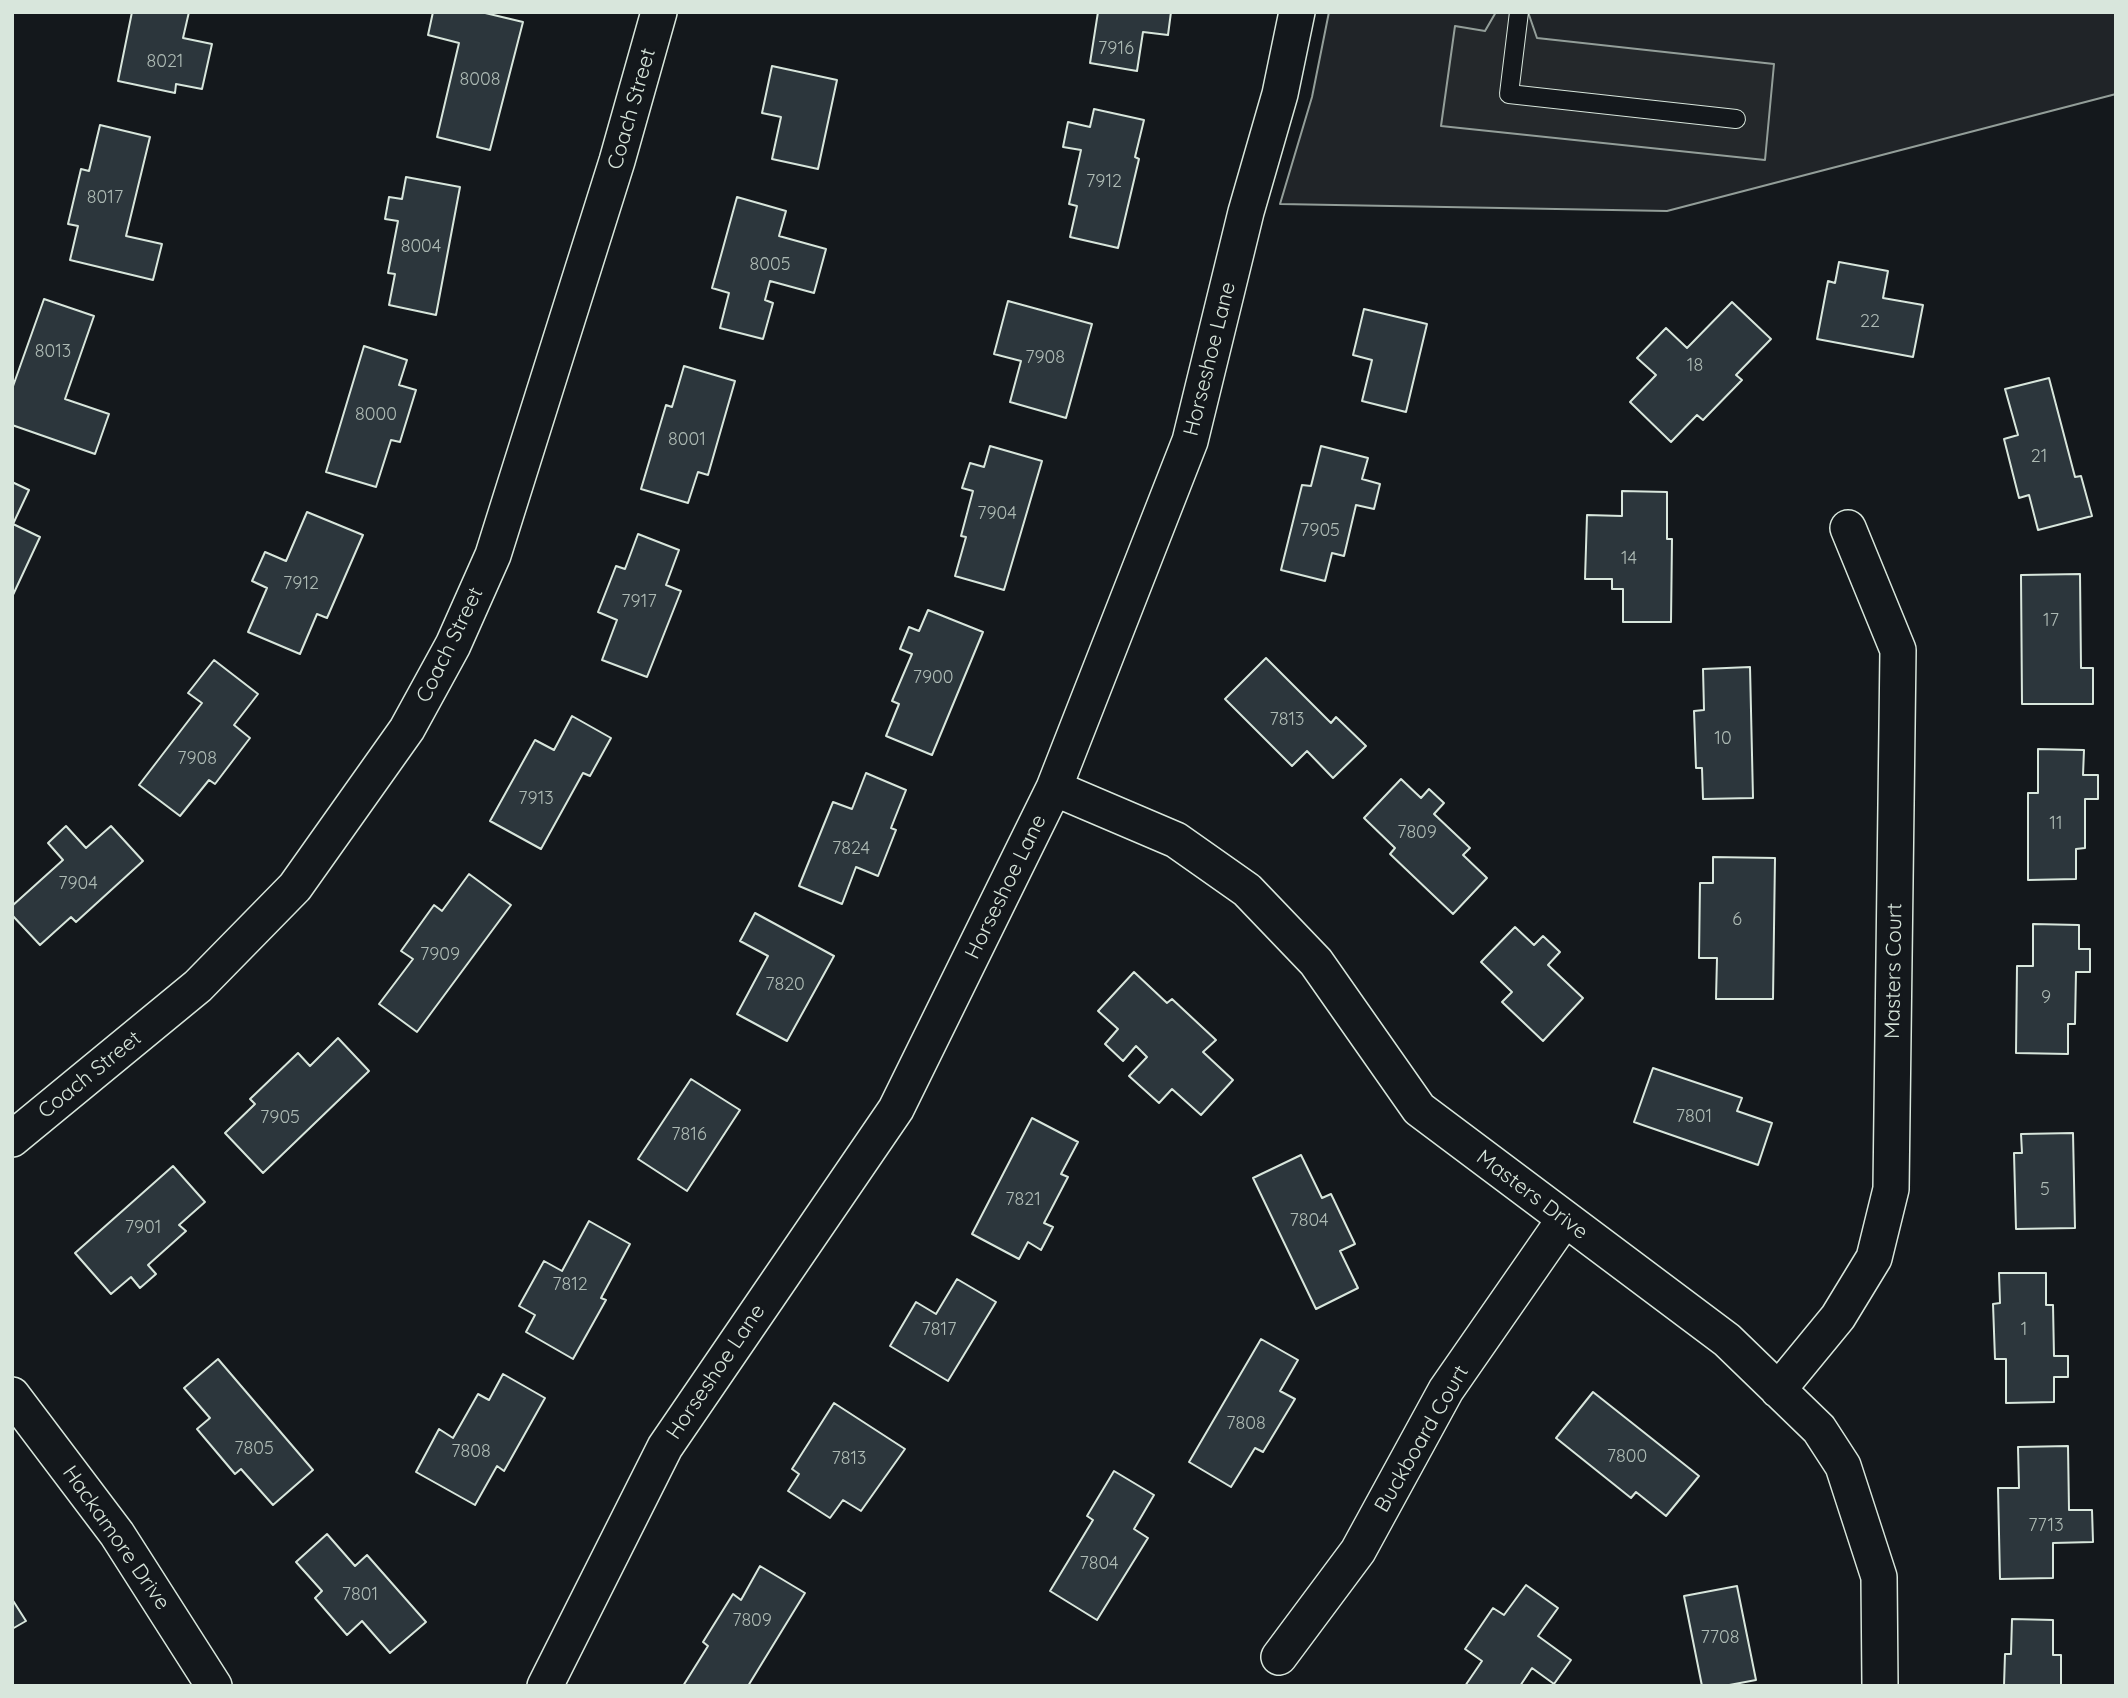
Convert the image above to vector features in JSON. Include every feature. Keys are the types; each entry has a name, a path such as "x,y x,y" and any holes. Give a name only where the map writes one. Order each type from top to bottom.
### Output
{"street":[{"name":"Coach Street","path":"12,1139 198,986 295,887 407,729 453,645 493,555 617,161 659,12"},
{"name":"Horseshoe Lane","path":"545,1686 665,1447 897,1109 1054,788 1190,441 1246,212 1280,94 1297,12"},
{"name":"Masters Court","path":"1778,1390 1838,1317 1874,1258 1892,1189 1898,650 1848,527"},
{"name":"Masters Drive","path":"1054,788 1177,840 1247,890 1316,962 1419,1109 1727,1340 1819,1429 1843,1466 1879,1577 1880,1686"},
{"name":"Buckboard Court","path":"1279,1657 1358,1550 1446,1390 1564,1220"},
{"name":"Hackamore Drive","path":"12,1395 117,1534 214,1686"}],"lane":[{"path":"1519,12 1510,94 1736,119"}],"shaded area":[{"path":"1329,12 2116,12 2116,94 1667,211 1280,204 1312,97"},
{"path":"1496,12 1528,12 1537,38 1774,64 1765,160 1441,126 1455,26 1485,31"}],"building":[{"path":"132,12 189,12 183,38 212,44 202,89 176,84 175,93 118,81"},
{"path":"433,12 481,12 523,22 490,150 437,137 459,43 428,35"},
{"path":"1098,12 1171,12 1168,35 1143,32 1137,71 1090,63"},
{"path":"772,66 837,80 818,169 772,159 781,117 762,113"},
{"path":"1094,109 1144,120 1135,157 1139,159 1118,248 1070,237 1077,206 1069,204 1081,150 1063,147 1068,122 1090,127"},
{"path":"100,125 150,137 126,236 162,244 153,280 70,260 78,226 68,224 81,169 89,171"},
{"path":"406,177 460,187 436,315 389,305 395,274 388,273 398,221 385,219 389,197 402,199"},
{"path":"737,197 786,211 779,236 826,249 814,293 770,281 765,300 773,303 763,339 720,328 729,293 712,288"},
{"path":"1839,262 1888,271 1883,298 1923,305 1913,357 1817,339 1828,281 1835,283"},
{"path":"44,299 94,316 65,399 109,414 95,454 12,425 12,389"},
{"path":"1008,301 1092,324 1066,418 1010,402 1021,361 994,354"},
{"path":"1732,302 1771,339 1736,375 1742,380 1703,420 1697,415 1671,442 1630,402 1656,375 1637,358 1666,328 1687,348"},
{"path":"1364,309 1427,324 1406,412 1362,401 1372,360 1353,355"},
{"path":"364,346 407,360 399,385 416,390 400,442 391,440 376,487 326,472"},
{"path":"684,366 735,381 708,475 698,472 688,503 641,489 666,405 672,407"},
{"path":"2049,378 2075,477 2081,476 2092,516 2038,530 2029,495 2019,498 2004,439 2018,435 2005,389"},
{"path":"990,446 1042,461 1004,590 955,576 966,537 961,536 973,491 962,488 970,463 984,467"},
{"path":"1321,446 1368,458 1362,479 1380,484 1374,509 1356,505 1344,556 1332,553 1325,581 1281,570 1302,485 1311,486"},
{"path":"12,482 29,490 13,524 40,537 12,597"},
{"path":"1622,491 1667,492 1667,539 1672,539 1671,622 1623,622 1623,589 1612,589 1612,579 1585,579 1587,515 1622,516"},
{"path":"307,512 363,535 327,618 317,614 300,654 248,632 267,588 252,581 265,552 286,561"},
{"path":"638,534 679,550 666,585 681,591 647,677 602,660 617,620 598,612 616,566 625,569"},
{"path":"2080,574 2081,668 2093,668 2093,704 2022,704 2021,575"},
{"path":"928,610 983,632 932,755 886,736 899,704 892,701 912,654 900,649 909,627 919,631"},
{"path":"1266,658 1331,723 1336,717 1366,746 1333,778 1307,751 1292,766 1225,699"},
{"path":"214,660 258,694 234,725 250,738 215,784 209,780 180,816 139,785 202,703 188,693"},
{"path":"1750,667 1753,798 1703,799 1702,768 1696,768 1694,711 1704,710 1703,669"},
{"path":"572,716 611,738 590,776 583,773 541,849 490,821 535,740 554,750"},
{"path":"2038,749 2084,750 2083,775 2098,775 2098,799 2085,799 2085,848 2076,849 2076,879 2028,880 2028,793 2038,793"},
{"path":"866,773 906,790 891,828 896,830 878,876 856,867 842,904 799,886 833,802 852,809"},
{"path":"1401,779 1421,798 1429,789 1444,803 1434,814 1470,848 1463,855 1487,878 1453,914 1390,854 1395,848 1364,818"},
{"path":"66,826 86,848 111,826 143,861 76,922 71,917 40,945 12,915 12,906 63,860 48,843"},
{"path":"1713,857 1775,858 1773,999 1716,999 1717,958 1699,958 1700,883 1713,883"},
{"path":"469,874 511,905 417,1032 379,1004 413,959 401,951 434,905 442,911"},
{"path":"755,913 834,956 787,1041 737,1014 768,956 740,941"},
{"path":"2033,924 2079,925 2079,949 2090,949 2090,972 2076,972 2075,1024 2068,1024 2068,1054 2016,1053 2017,966 2033,966"},
{"path":"1515,927 1534,945 1543,936 1560,952 1548,965 1583,998 1543,1041 1502,1002 1512,992 1481,962"},
{"path":"1134,972 1167,1003 1172,999 1216,1040 1203,1052 1233,1080 1201,1115 1172,1089 1159,1103 1129,1076 1147,1057 1136,1046 1123,1061 1105,1044 1118,1029 1098,1011"},
{"path":"338,1038 369,1071 263,1173 225,1133 255,1104 250,1099 298,1053 310,1066"},
{"path":"1653,1068 1742,1098 1737,1111 1772,1123 1758,1165 1634,1122"},
{"path":"691,1079 740,1110 687,1191 638,1159"},
{"path":"1032,1118 1078,1142 1061,1174 1068,1177 1044,1223 1053,1227 1041,1250 1028,1242 1019,1259 972,1234"},
{"path":"2073,1133 2075,1228 2016,1229 2014,1153 2022,1153 2021,1134"},
{"path":"1301,1155 1322,1198 1331,1194 1355,1244 1340,1251 1358,1288 1316,1309 1253,1178"},
{"path":"173,1166 205,1202 179,1225 186,1231 148,1265 156,1274 140,1288 131,1277 111,1294 75,1253"},
{"path":"589,1221 630,1244 601,1298 606,1300 573,1359 526,1332 535,1315 519,1306 544,1261 562,1271"},
{"path":"1999,1273 2046,1273 2046,1305 2053,1305 2054,1356 2068,1356 2068,1377 2054,1377 2054,1402 2006,1403 2006,1359 1995,1359 1993,1304 2000,1303"},
{"path":"957,1279 996,1302 948,1381 890,1346 916,1302 936,1314"},
{"path":"1261,1339 1298,1360 1280,1391 1295,1399 1263,1452 1255,1448 1231,1487 1189,1462"},
{"path":"218,1359 313,1470 273,1505 241,1469 235,1474 197,1429 210,1418 184,1388"},
{"path":"503,1374 545,1398 504,1471 497,1466 475,1505 416,1472 439,1429 453,1438 478,1394 489,1400"},
{"path":"1593,1392 1699,1476 1666,1516 1636,1492 1631,1498 1556,1438"},
{"path":"834,1403 905,1449 861,1511 843,1500 830,1518 788,1491 799,1474 792,1469"},
{"path":"2068,1446 2069,1510 2092,1510 2093,1542 2053,1543 2053,1578 2000,1579 1998,1488 2019,1488 2018,1447"},
{"path":"1114,1471 1154,1495 1134,1529 1148,1538 1097,1620 1050,1591 1093,1520 1087,1516"},
{"path":"327,1534 355,1566 367,1555 426,1622 390,1653 362,1621 347,1635 315,1598 322,1591 296,1562"},
{"path":"760,1566 805,1593 748,1686 683,1686 708,1646 703,1642 733,1594 741,1600"},
{"path":"1526,1585 1558,1608 1538,1636 1571,1660 1554,1684 1532,1668 1520,1686 1465,1686 1482,1661 1465,1649 1493,1608 1504,1615"},
{"path":"1737,1586 1756,1680 1724,1686 1702,1686 1684,1596"},
{"path":"12,1599 26,1621 12,1629"},
{"path":"2012,1619 2053,1620 2053,1655 2061,1655 2061,1686 2004,1686 2005,1654 2011,1654"}]}
